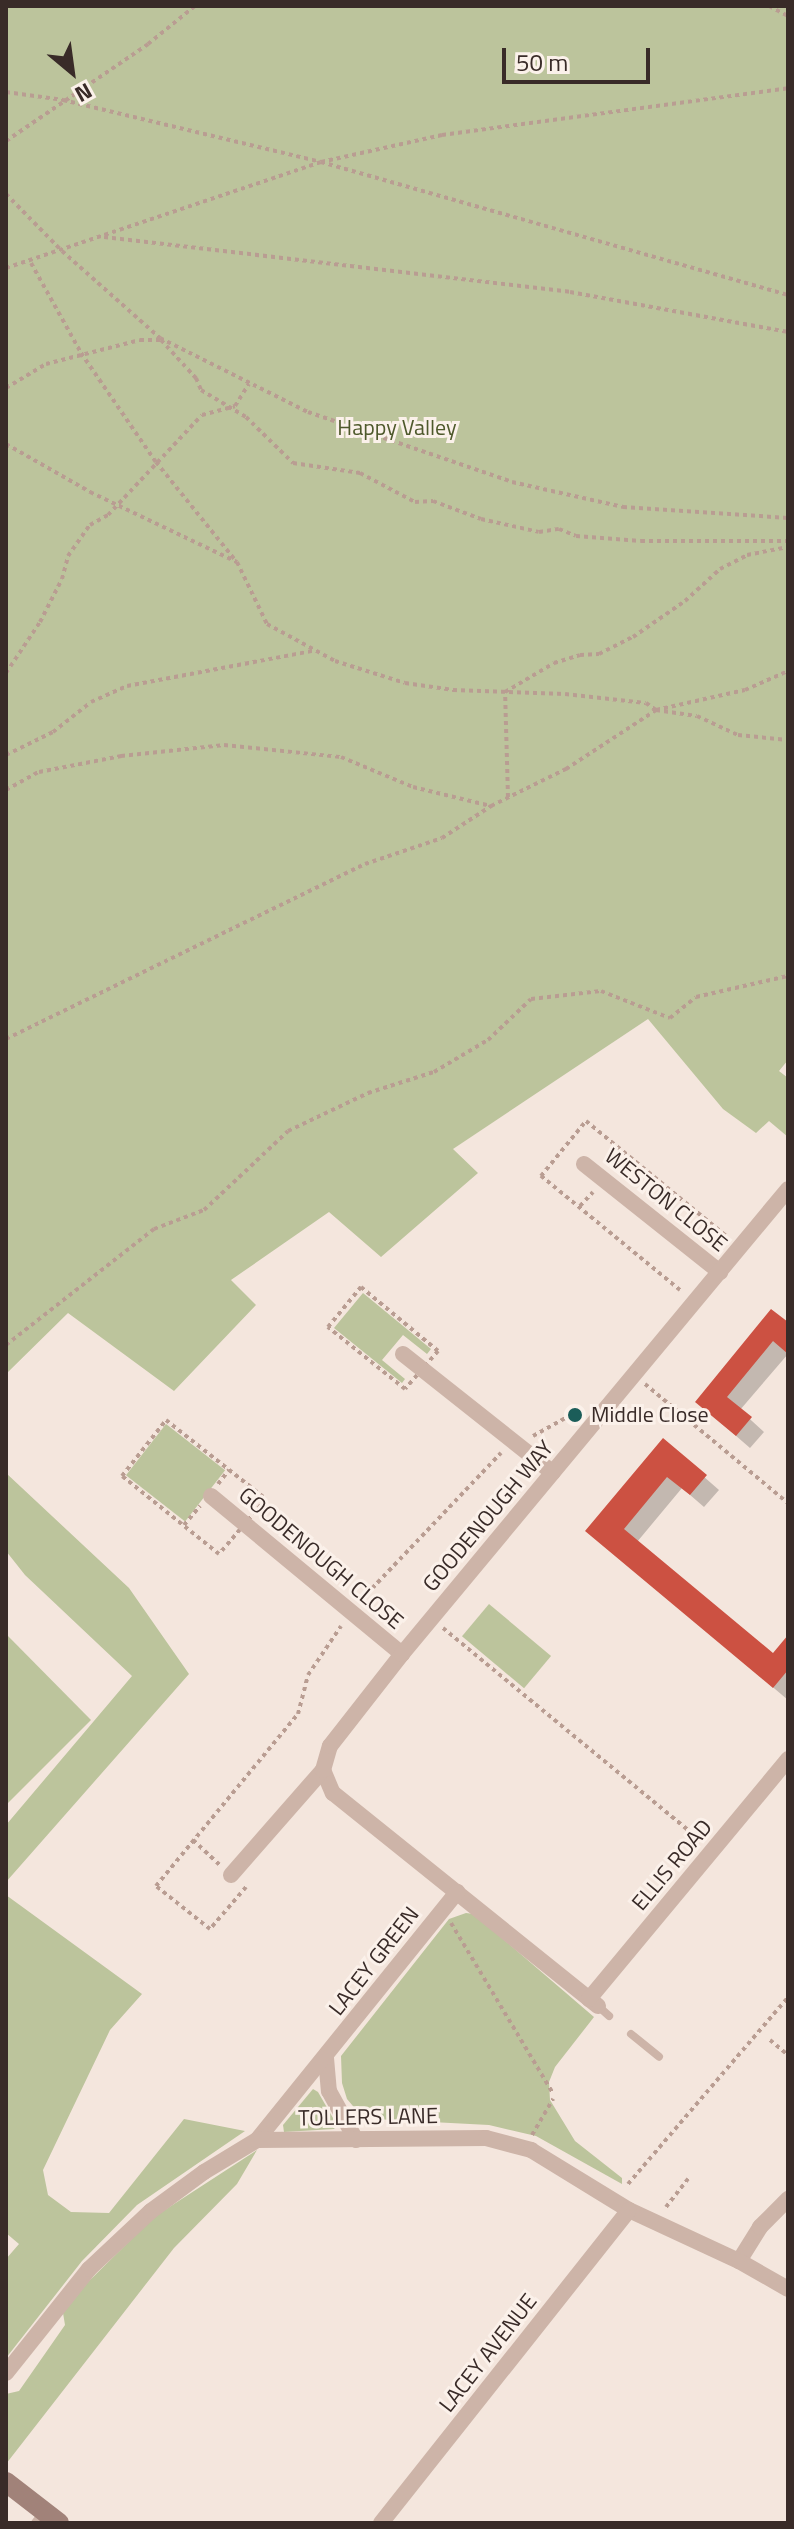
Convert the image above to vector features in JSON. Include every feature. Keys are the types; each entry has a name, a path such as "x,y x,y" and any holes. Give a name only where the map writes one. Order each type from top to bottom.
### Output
{"main road":[{"path":"6,2482 46,2519"}],"street":[{"name":"WESTON CLOSE","path":"584,1164 720,1272"},
{"name":"GOODENOUGH WAY","path":"231,1875 323,1770 330,1746 402,1654 788,1189"},
{"path":"403,1354 553,1473"},
{"name":"GOODENOUGH CLOSE","path":"211,1496 402,1654"},
{"name":"ELLIS ROAD","path":"457,1892 599,2007 713,1850 788,1759"},
{"path":"323,1770 333,1793 457,1892"},
{"name":"LACEY GREEN","path":"257,2140 457,1892"},
{"path":"326,2058 329,2091 356,2140"},
{"name":"TOLLERS LANE","path":"257,2140 486,2138 527,2149 629,2210 739,2261 788,2289"},
{"path":"6,2373 89,2269 140,2221 183,2186 257,2140"},
{"path":"739,2261 760,2227 788,2199"},
{"name":"LACEY AVENUE","path":"381,2523 629,2210"}],"lane":[{"path":"631,2034 659,2057"}],"path":[{"path":"6,141 148,44 195,6"},
{"path":"769,6 788,16"},
{"path":"6,268 31,263 321,162 442,135 788,88"},
{"path":"6,92 63,100 321,162 788,295"},
{"path":"6,194 62,251 160,338 308,412 512,482 623,507 788,518"},
{"path":"101,237 570,292 788,332"},
{"path":"31,263 81,353 156,462 237,562 267,624 313,651 363,672 405,683 646,703 656,710 697,716 738,735 788,740"},
{"path":"6,388 46,364 81,353 98,352 140,340 161,340 196,378 201,390 246,417 293,463 360,473 415,502 433,501 481,519 539,532 559,529 576,536 641,541 788,541"},
{"path":"6,673 40,622 77,541 183,439 202,415 235,406 250,384"},
{"path":"6,444 90,492 237,562"},
{"path":"505,692 554,663 599,654 633,637 685,601 720,569 747,555 788,547"},
{"path":"6,755 53,732 91,702 127,686 313,651"},
{"path":"6,1039 365,864 442,838 491,806 566,769 656,710 745,690 788,671"},
{"path":"505,692 508,797"},
{"path":"6,790 39,772 121,756 224,745 341,757 413,787 491,806"},
{"path":"6,1345 154,1229 204,1210 288,1131 368,1093 434,1072 488,1040 531,999 601,991 670,1018 696,997 788,976"},
{"path":"361,1287 438,1351 422,1369 405,1389 328,1327 361,1287"},
{"path":"634,1375 788,1503"},
{"path":"166,1420 266,1499 245,1524 219,1554 122,1476 166,1420"},
{"path":"431,1619 713,1850"},
{"path":"443,1909 552,2092"},
{"path":"628,2184 788,1997"},
{"path":"770,2040 788,2055"},
{"path":"527,2149 541,2116 553,2099"},
{"path":"654,2222 688,2179"}],"green space":[{"name":"Happy Valley","path":"6,6 788,6 788,1060 779,1071 788,1078 788,1137 769,1121 756,1133 723,1109 648,1019 453,1149 478,1173 381,1257 329,1212 231,1280 256,1305 174,1391 68,1313 6,1374"},
{"path":"363,1293 431,1349 427,1354 403,1335 382,1360 405,1379 402,1383 334,1328"},
{"path":"166,1424 225,1470 185,1521 126,1475"},
{"path":"6,1473 129,1588 189,1674 6,1882 6,1825 132,1676 25,1575 6,1551"},
{"path":"489,1604 551,1656 524,1688 462,1636"},
{"path":"6,1634 91,1720 6,1805"},
{"path":"6,1895 142,1994 110,2030 43,2170 48,2195 71,2212 109,2213 184,2119 245,2131 137,2205 82,2261 6,2358 6,2259 19,2244 6,2233"},
{"path":"466,1913 474,1914 594,2017 555,2067 549,2082 550,2100 575,2141 622,2178 622,2184 536,2136 489,2125 374,2119 358,2112 347,2099 342,2083 341,2056 449,1919"},
{"path":"313,2089 318,2092 337,2125 334,2129 284,2132 283,2125"},
{"path":"257,2150 237,2184 174,2248 6,2464 6,2394 19,2391 65,2325 63,2313 88,2282 154,2217"}],"building":[{"path":"771,1309 788,1322 788,1354 773,1341 727,1397 752,1417 736,1436 695,1402"},
{"path":"663,1438 707,1475 690,1495 667,1477 624,1529 773,1653 788,1635 788,1670 773,1688 585,1531"}],"place":[{"name":"Middle Close","path":"575,1415"}]}
